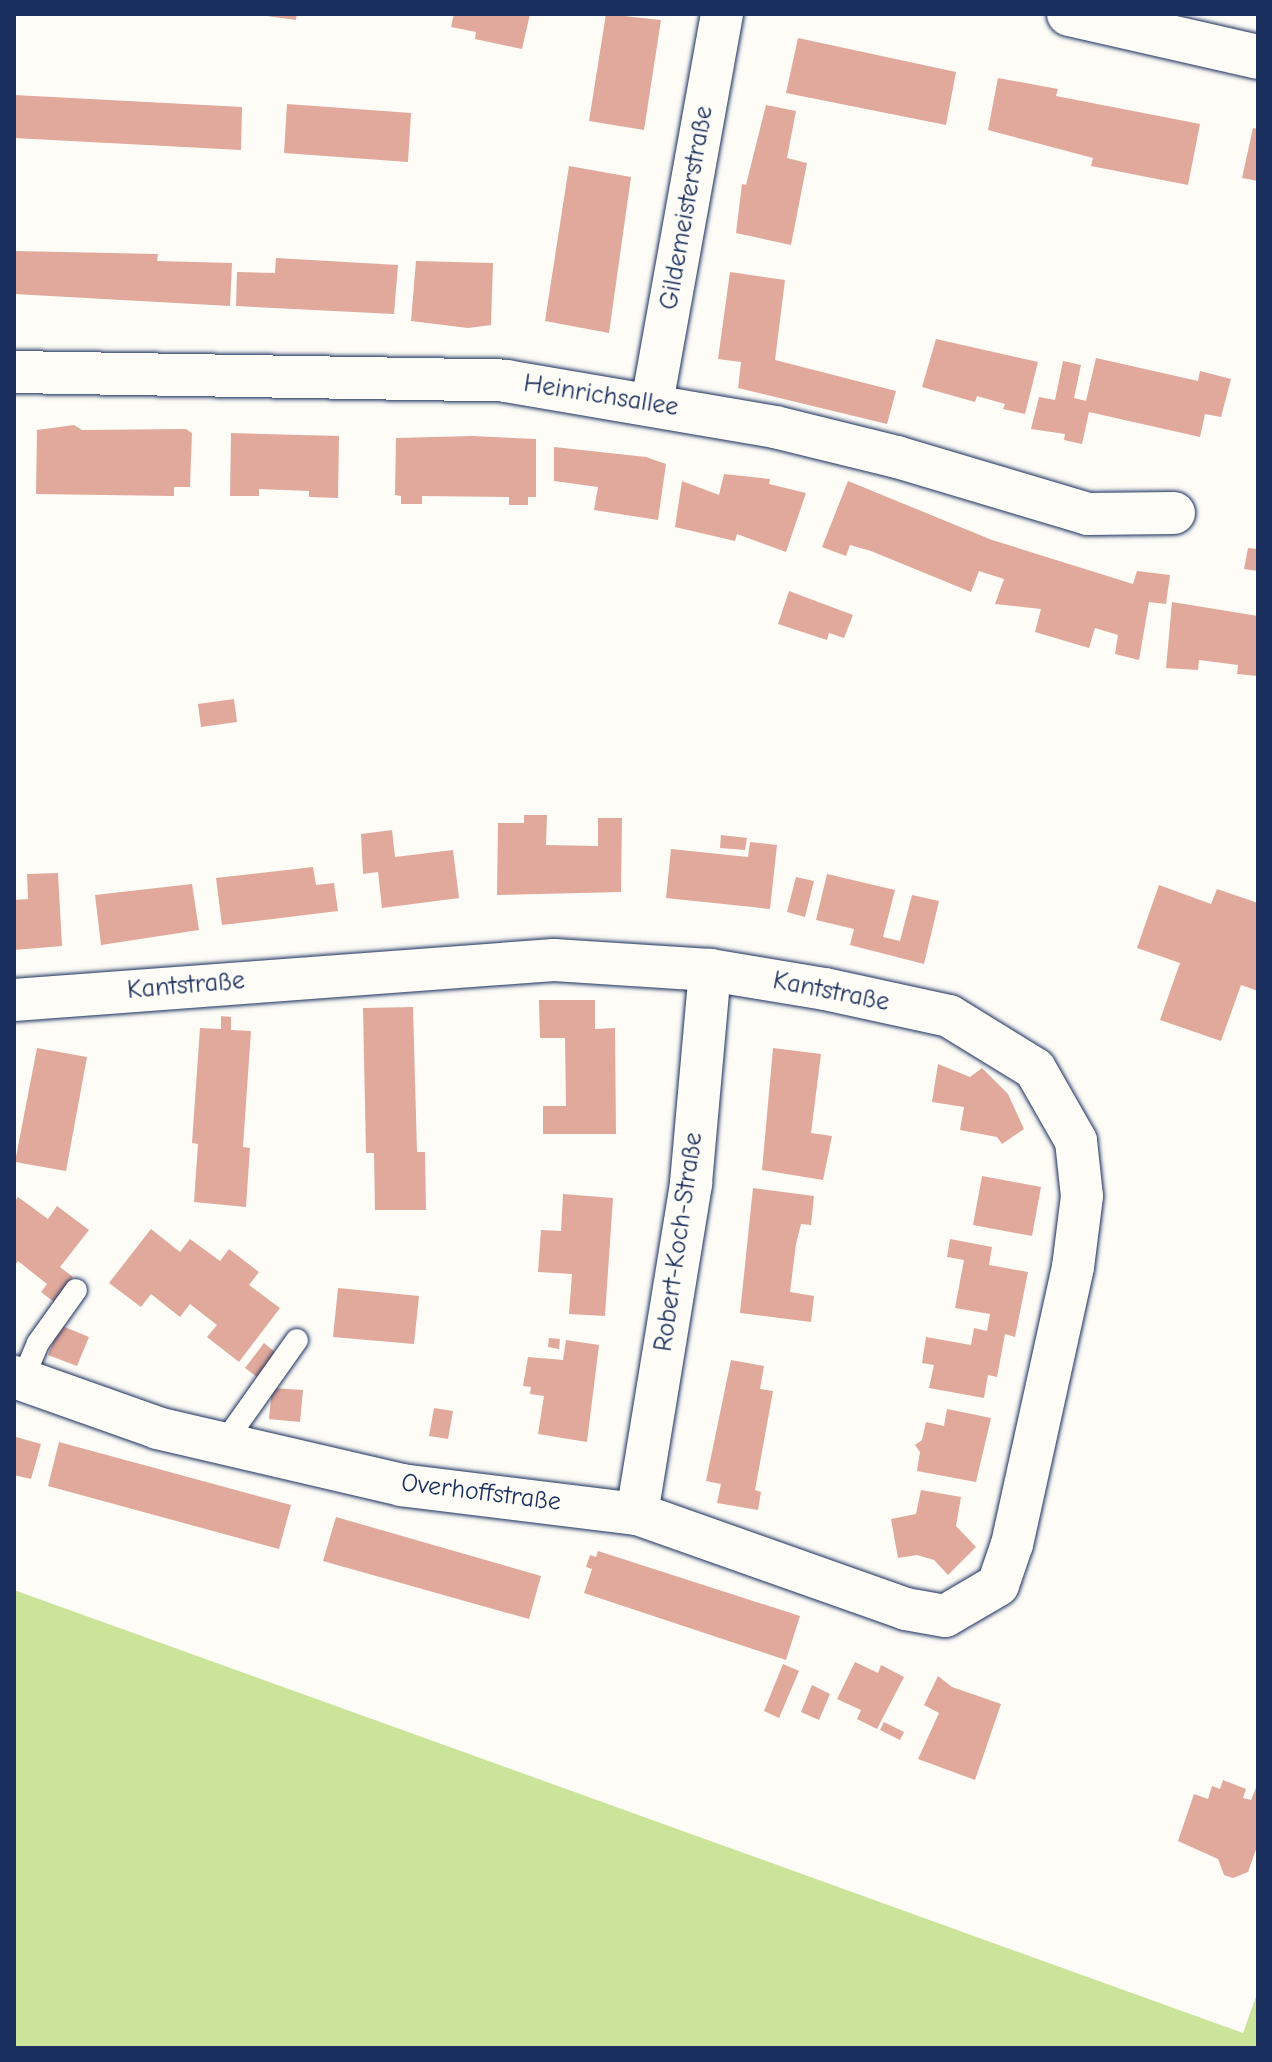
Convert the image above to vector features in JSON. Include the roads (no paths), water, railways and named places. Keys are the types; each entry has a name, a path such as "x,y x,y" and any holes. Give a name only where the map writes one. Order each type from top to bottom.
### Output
{"main road":[{"path":"1069,14 1258,57"}],"street":[{"name":"Gildemeisterstraße","path":"652,403 722,14"},
{"name":"Heinrichsallee","path":"14,372 506,381 652,403 897,457 1088,514 1174,513"},
{"name":"Kantstraße","path":"14,1000 554,960 710,970 949,1016 1035,1069 1076,1141 1082,1196 1073,1267 1012,1544 998,1585 945,1616"},
{"name":"Robert-Koch-Straße","path":"637,1514 691,1183 710,970"},
{"name":"Overhoffstraße","path":"18,1379 158,1428 402,1485 637,1514 906,1609 945,1616"}],"lane":[{"path":"18,1379 38,1343 76,1290"},
{"path":"224,1443 297,1340"}]}
